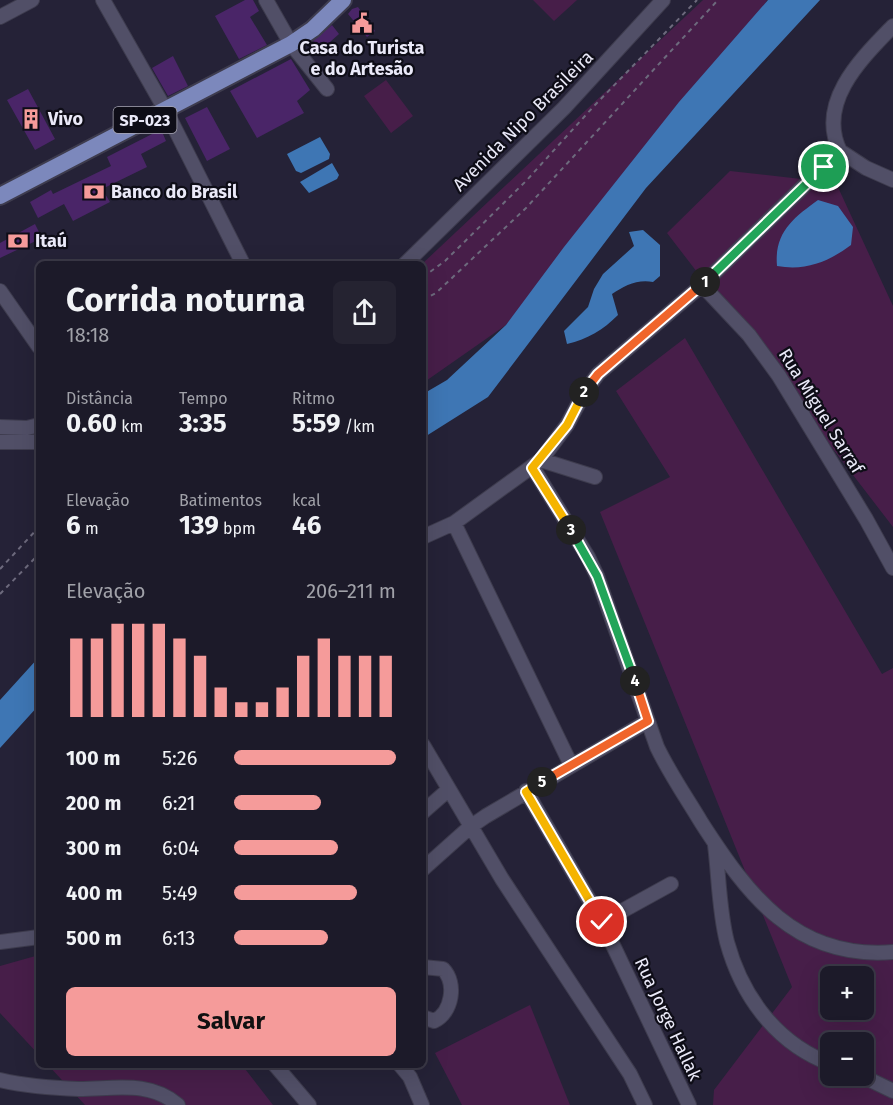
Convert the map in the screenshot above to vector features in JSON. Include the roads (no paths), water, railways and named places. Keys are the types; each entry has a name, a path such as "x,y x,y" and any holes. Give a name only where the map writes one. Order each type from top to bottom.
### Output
{"main road":[{"name":"SP-023","path":"0,196 291,44 313,29 343,0"}],"street":[{"path":"0,17 32,0"},
{"path":"103,0 165,109 239,260"},
{"path":"266,0 291,44 327,89"},
{"name":"Avenida Nipo Brasileira","path":"408,261 564,108 663,0"},
{"path":"893,26 851,72 838,98 834,140 840,151 866,168 893,180"},
{"path":"426,536 454,523 537,464 567,425 590,383 660,319 702,285 840,151"},
{"name":"Rua Miguel Sarraf","path":"702,285 749,335 779,376 866,519 893,568"},
{"path":"0,291 36,343"},
{"path":"0,427 36,426"},
{"path":"0,442 36,442"},
{"path":"537,464 595,477"},
{"path":"537,464 597,576 667,768 715,844 752,894 785,924 828,945 852,951 893,952"},
{"path":"454,523 571,765"},
{"path":"426,866 470,827 648,721"},
{"path":"426,750 470,827 630,1074 645,1105"},
{"path":"426,809 448,790"},
{"name":"Rua Jorge Hallak","path":"526,792 602,922 689,1105"},
{"path":"715,844 728,943 744,984 764,1016 780,1035 800,1050 820,1059"},
{"path":"602,922 671,884"},
{"path":"0,942 36,937"},
{"path":"426,967 443,969 452,982 451,997 440,1019 434,1021 426,1018"},
{"path":"278,1068 309,1105"},
{"path":"402,1068 410,1077 422,1105"},
{"path":"0,1080 33,1086 142,1088 158,1091 178,1105"},
{"path":"874,1082 893,1091"}],"water":[{"path":"768,0 820,0 646,188 488,397 426,436 426,392 447,380 506,325 564,247 679,102"},
{"path":"320,137 330,154 329,159 301,173 296,171 287,154"},
{"path":"332,163 339,175 337,179 309,193 300,182"},
{"path":"818,200 838,206 853,227 851,245 816,264 798,267 777,266 777,254 782,235 793,220"},
{"path":"643,230 660,245 660,276 653,282 642,281 631,284 612,294 618,315 595,333 567,344 564,331 588,307 594,289 603,274 634,246 629,232"},
{"path":"36,660 36,708 0,748 0,700"}],"place":[{"name":"Casa do Turista e do Artesão","path":"362,23"},
{"name":"Vivo","path":"31,119"},
{"name":"Banco do Brasil","path":"94,192"},
{"name":"Itaú","path":"18,241"}]}
